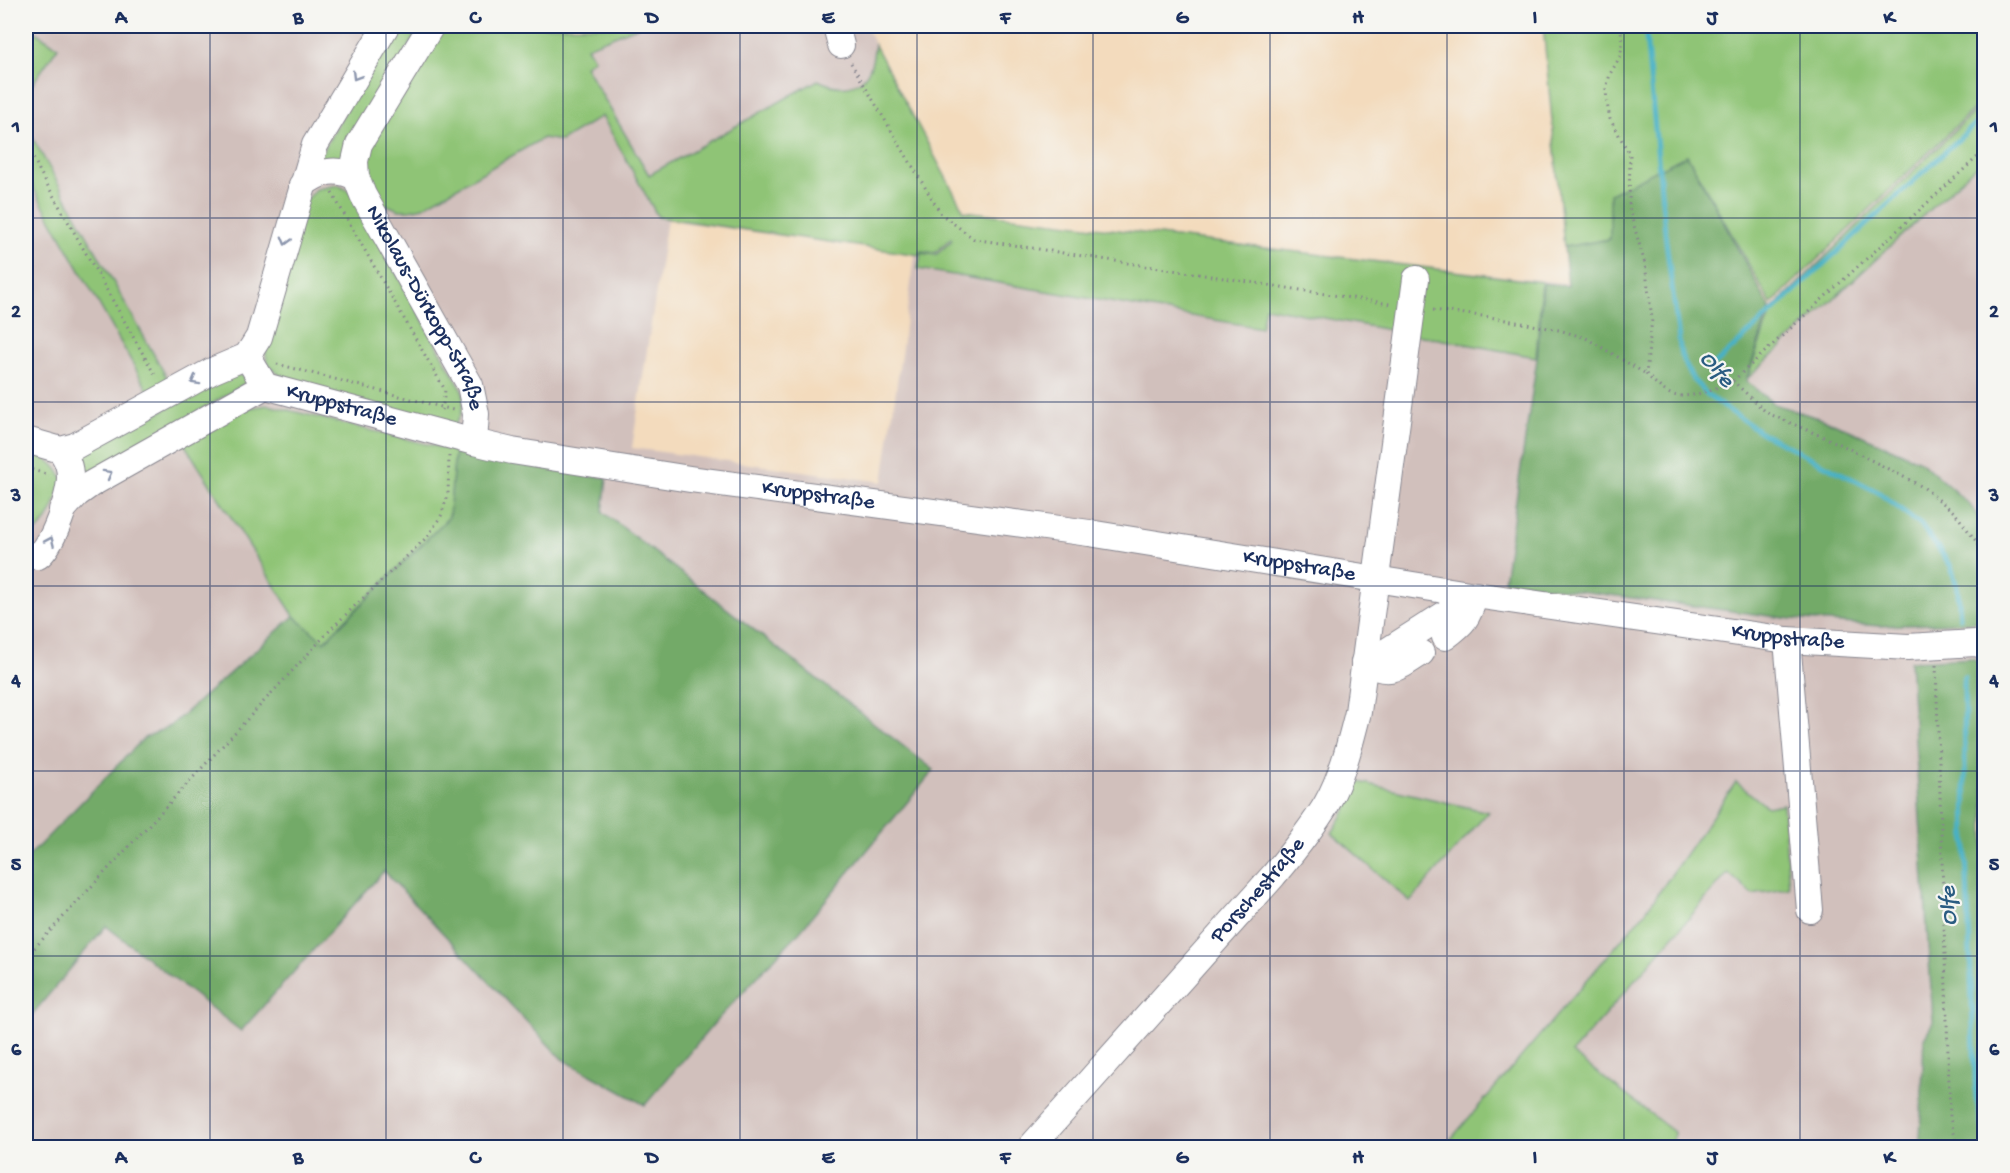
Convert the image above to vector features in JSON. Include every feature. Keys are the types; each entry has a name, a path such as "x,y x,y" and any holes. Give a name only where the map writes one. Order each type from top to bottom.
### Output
{"street":[{"path":"26,440 62,450 92,439 213,371 261,368 260,337 315,145 386,26"},
{"name":"Nikolaus-Dürkopp-Straße","path":"431,26 359,144 355,161 356,177 375,218 470,385 476,414 452,437"},
{"path":"302,185 315,175 330,171"},
{"name":"Nikolaus-Dürkopp-Straße","path":"330,171 344,172 356,177"},
{"name":"Kruppstraße","path":"1376,579 1416,279"},
{"name":"Kruppstraße","path":"62,510 91,484 261,368 452,437 512,451 690,479 1089,533 1475,595 1787,640 1908,647 1984,645"},
{"name":"Kruppstraße","path":"26,555 38,556 48,548 62,510 70,485 70,475 69,464 62,450"},
{"name":"Porschestraße","path":"1030,1148 1273,876 1326,804 1348,754 1358,712 1376,579"},
{"path":"1444,637 1470,614 1475,595"},
{"path":"1364,662 1384,653 1475,595"},
{"path":"1787,640 1810,910"},
{"path":"1364,662 1379,670 1398,668 1421,653"}],"path":[{"path":"1621,26 1622,47 1620,57 1610,74 1606,89 1606,103 1611,119 1630,155 1629,208 1645,264 1652,320 1646,374"},
{"path":"838,35 941,214 974,239 1412,308 1490,316 1559,330 1586,338 1646,374 1675,396 1688,395 1733,381 1984,151"},
{"path":"26,142 167,396"},
{"path":"26,957 334,626 428,536 441,516 448,494 452,437 444,408 445,390 327,184 330,171"},
{"path":"261,368 476,414"},
{"path":"1733,381 1767,414 1840,444 1923,487 1955,513 1976,541 1984,560"},
{"path":"1935,645 1950,1118 1958,1148"}],"shaded area":[{"path":"26,26 865,26 964,211 1770,308 1984,100 1984,1147 26,1147","holes":["667,220 915,255 883,482 632,448"]}],"green space":[{"path":"26,26 58,47 26,93"},
{"path":"393,26 421,26 339,164 316,163"},
{"path":"436,26 639,26 587,47 594,59 585,66 649,175 818,80 839,86 859,82 870,67 875,45 964,211 1542,282 1536,357 1265,307 1261,328 918,269 921,253 936,255 952,240 951,238 935,253 920,251 919,255 658,217 602,116 561,141 543,138 423,207 399,210 380,202 364,175 365,157"},
{"path":"1543,26 1984,26 1984,99 1771,304 1687,155 1610,239 1564,247"},
{"path":"1984,102 1984,159 1747,379 1772,309"},
{"path":"26,126 171,385 151,396 26,175"},
{"path":"1687,155 1770,308 1746,381 1774,404 1831,422 1920,461 1970,505 1984,525 1984,622 1879,626 1792,619 1504,581 1537,359 1543,283 1568,286 1564,247 1610,239 1610,194"},
{"path":"338,185 351,192 463,392 462,411 452,428 287,380 267,361 265,342 305,201 317,189"},
{"path":"232,374 248,377 249,381 91,478 79,473 74,457"},
{"path":"268,405 455,451 449,517 323,642 294,616 183,442 240,409"},
{"path":"26,450 49,461 63,480 46,521 26,538"},
{"path":"455,451 607,478 603,512 934,770 800,931 717,1020 645,1105 562,1059 384,871 241,1031 106,926 26,1022 26,859 144,738 170,726 294,616 324,642 449,517"},
{"path":"1973,658 1984,667 1984,1147 1924,1147 1920,1141 1924,1038 1933,1022 1910,661"},
{"path":"1355,781 1488,812 1410,902 1332,833 1347,808"},
{"path":"1736,782 1767,807 1783,804 1789,888 1753,895 1728,873 1572,1053 1674,1132 1673,1142 1668,1148 1444,1147 1646,911"}],"waterway":[{"name":"Olfe","path":"1645,26 1666,241 1681,355 1693,380 1711,398 1762,433 1878,492 1922,526 1951,566 1958,591 1960,617"},
{"path":"1709,370 1984,116"},
{"name":"Olfe","path":"1964,677 1966,853 1976,1098 1984,1132"}]}
